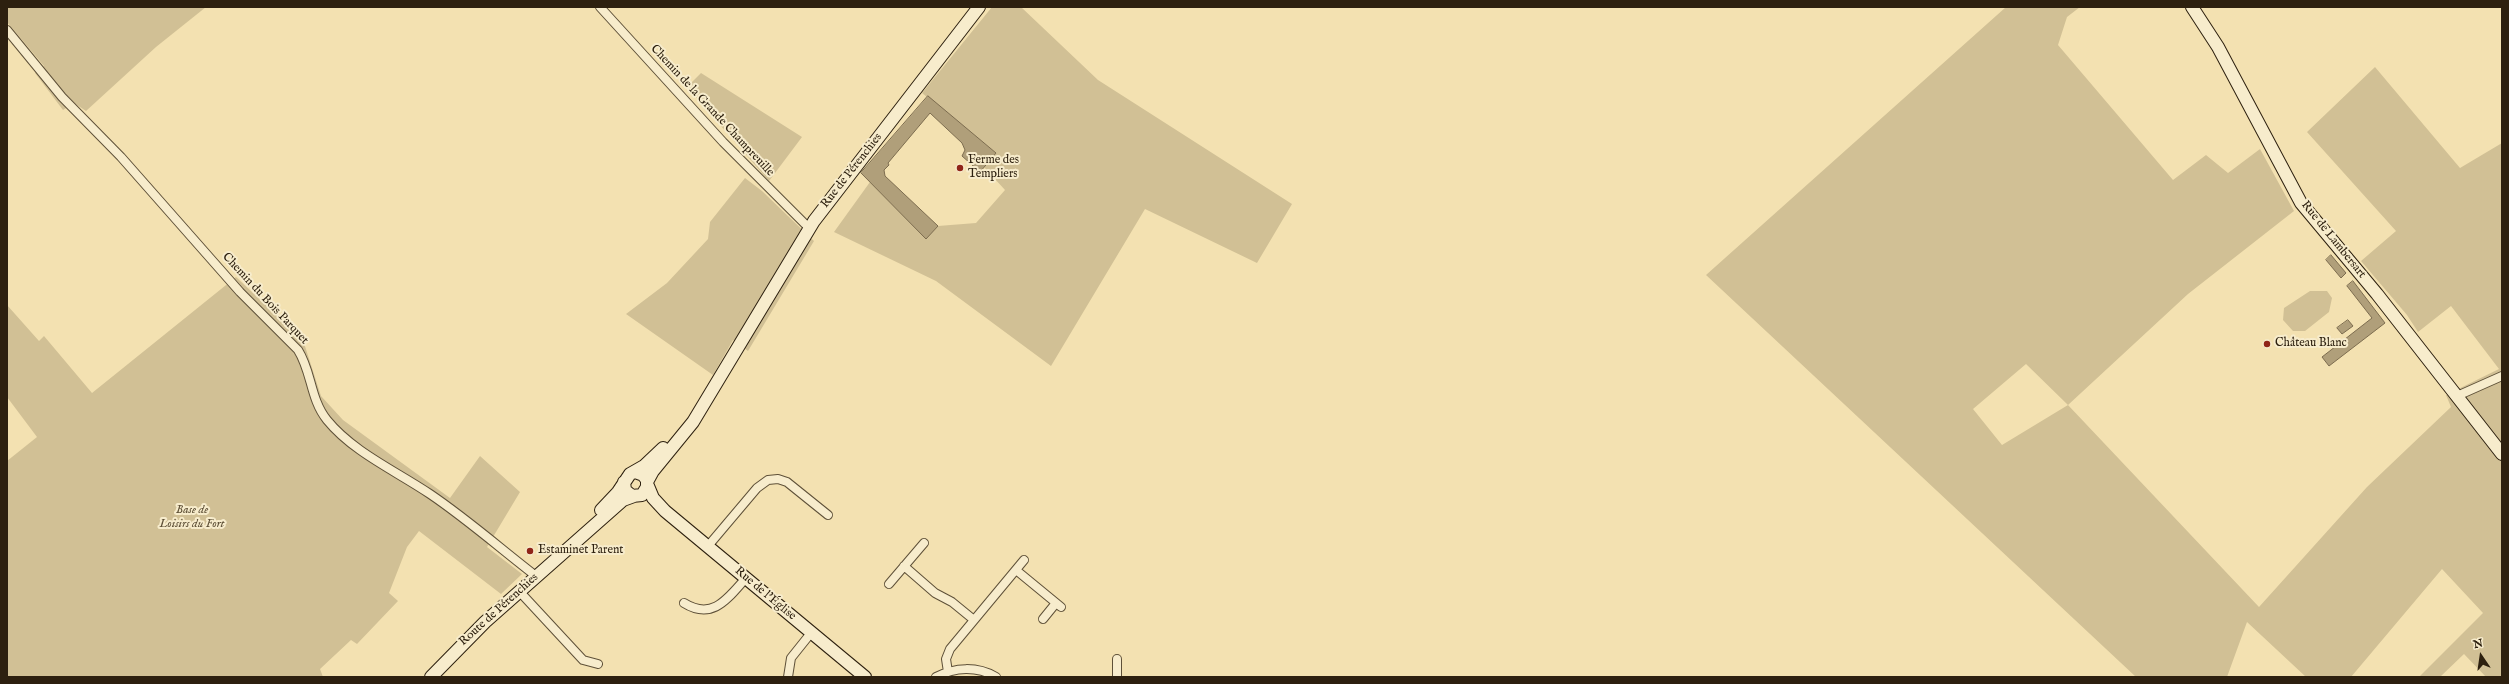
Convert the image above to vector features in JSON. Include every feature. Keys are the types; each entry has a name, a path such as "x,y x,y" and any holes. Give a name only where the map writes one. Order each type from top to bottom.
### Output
{"main road":[{"name":"Rue de Pérenchies","path":"740,346 809,228 980,7"},
{"name":"Rue de Lambersart","path":"2192,7 2218,47 2301,203 2502,454"},
{"name":"Route de Pérenchies","path":"648,484 653,471 689,429 740,346"},
{"name":"Route de Pérenchies","path":"570,546 612,498 627,478 659,453 703,405"},
{"path":"640,473 648,484 644,492 636,496 626,492 627,478 640,473"},
{"name":"Rue de l'Église","path":"648,484 654,498 665,511 865,677"},
{"name":"Route de Pérenchies","path":"431,677 456,649 519,591 623,500 636,496"},
{"name":"Rue de l'Église","path":"636,496 665,511"}],"street":[{"name":"Chemin de la Grande Champreuille","path":"600,7 718,136 809,228"},
{"name":"Chemin du Bois Parquet","path":"7,30 62,97 121,157 240,292 298,350 306,367 317,404 336,430 354,445 442,503 536,576"},
{"path":"2457,396 2502,376"},
{"path":"708,546 757,488 768,480 778,479 787,482 828,515"},
{"path":"889,584 924,543"},
{"path":"948,672 948,651 1024,560"},
{"path":"904,566 935,593 952,602 974,620"},
{"path":"1016,570 1058,605 1043,619"},
{"path":"684,603 697,609 714,608 726,601 746,578"},
{"path":"519,591 583,660 598,664"},
{"path":"788,677 791,658 811,633"},
{"path":"1117,659 1117,677"},
{"path":"936,677 948,672 976,670 996,677"}],"green space":[{"path":"7,7 206,7 156,47 86,111 74,103 63,110 35,73 44,66 7,22"},
{"path":"992,7 1021,7 1098,80 1292,204 1257,263 1145,209 1051,366 936,281 834,232 870,182 926,238 938,226 976,223 1005,190 984,167 996,153 922,93"},
{"path":"2006,7 2080,7 2067,17 2058,45 2173,180 2206,155 2228,173 2260,149 2294,211 2188,294 2068,405 2259,607 2367,487 2451,407 2446,395 2499,369 2451,306 2418,332 2407,315 2361,261 2396,231 2307,132 2375,67 2460,168 2502,143 2502,677 2486,677 2464,654 2440,677 2419,677 2483,613 2442,569 2351,677 2306,677 2247,622 2227,677 2136,677 1706,275","holes":["2026,364 2068,405 2002,445 1973,409"]},
{"path":"701,73 802,137 769,181 687,87"},
{"path":"745,178 762,191 814,241 748,351 733,340 713,375 626,314 667,283 708,239 710,222"},
{"name":"Base de Loisirs du Fort","path":"236,277 303,340 321,396 343,420 450,498 480,456 520,492 487,547 522,574 501,594 419,531 407,547 389,593 398,601 357,644 351,640 320,669 323,677 7,677 7,461 37,437 7,397 7,305 39,341 44,336 92,393"},
{"path":"2310,291 2327,291 2332,298 2329,312 2305,331 2293,331 2283,320 2284,308"}],"shaded area":[{"path":"928,96 996,153 980,172 962,156 965,150 962,143 930,113 888,163 889,165 884,170 885,176 938,226 926,239 861,173"},
{"path":"2331,255 2346,273 2341,278 2326,260"},
{"path":"2353,281 2385,323 2329,366 2322,357 2372,318 2347,286"},
{"path":"2348,320 2353,326 2342,334 2337,328"}],"place":[{"name":"Ferme des Templiers","path":"960,168"},
{"name":"Château Blanc","path":"2267,344"},
{"name":"Estaminet Parent","path":"530,551"}]}
